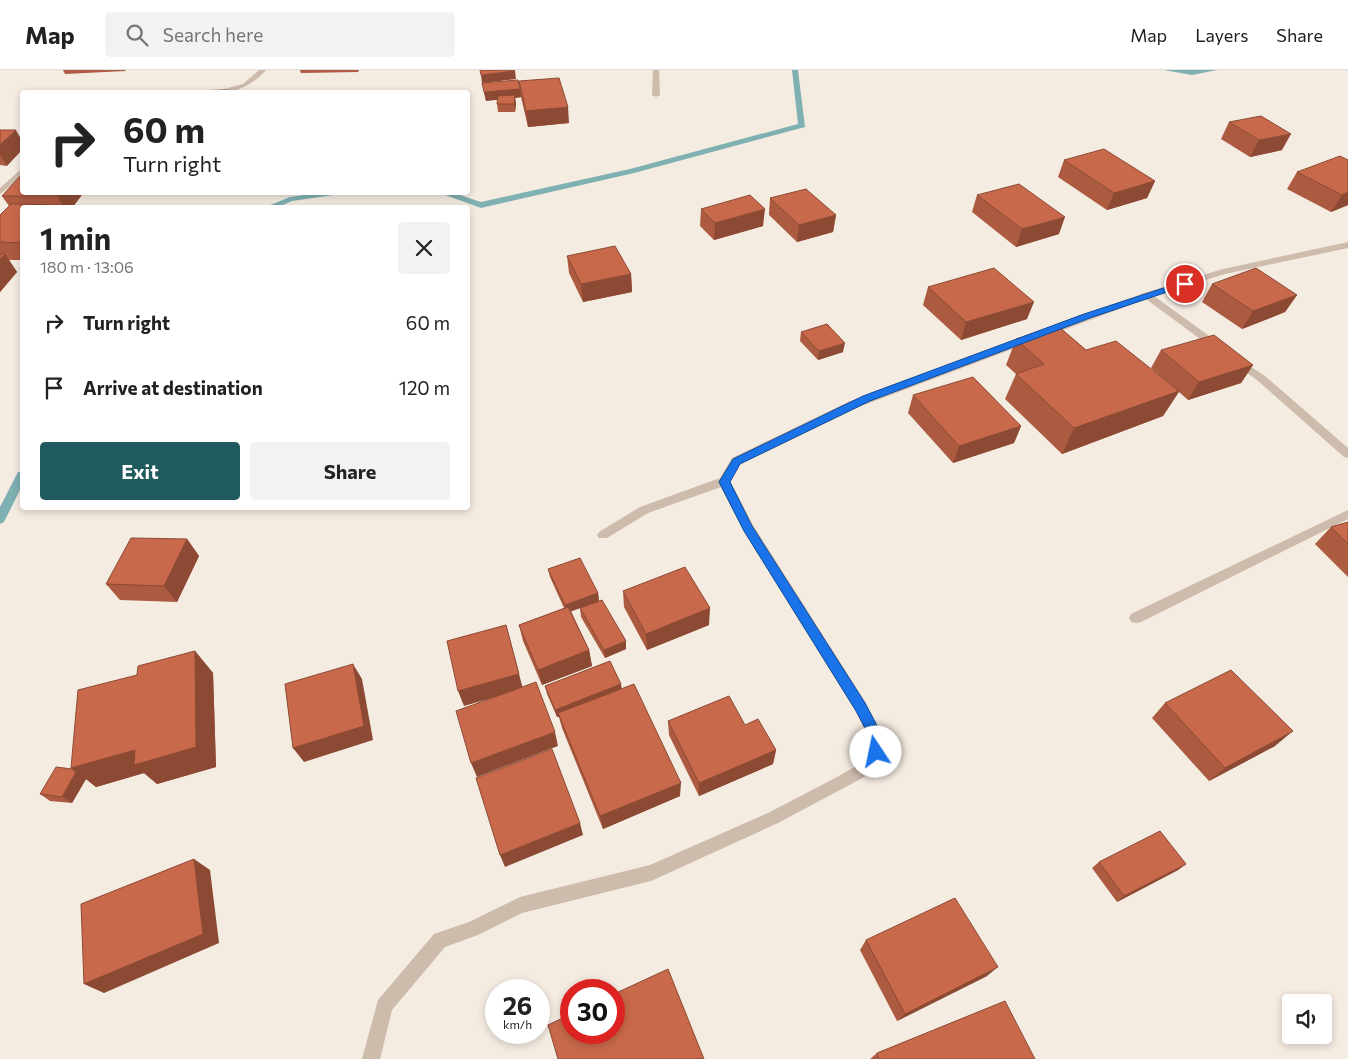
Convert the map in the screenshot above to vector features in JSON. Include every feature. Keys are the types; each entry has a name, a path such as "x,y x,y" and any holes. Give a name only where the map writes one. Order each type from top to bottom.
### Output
{"street":[{"path":"225,90 245,85 263,70"},
{"path":"656,70 656,95"},
{"path":"0,192 20,175"},
{"path":"603,535 644,510 724,482 736,461 852,405 1147,295 1223,272 1348,245"},
{"path":"1147,295 1261,378 1348,454"},
{"path":"371,1059 384,1006 440,940 472,929 520,905 658,870 773,818 842,782 863,770 876,752 872,730 861,707 748,528 724,482"},
{"path":"1136,618 1348,514"}],"building":[{"path":"480,70 514,70 515,71 481,75"},
{"path":"559,78 568,107 526,111 519,81"},
{"path":"518,80 520,89 484,92 482,83"},
{"path":"515,95 514,104 497,104 498,96"},
{"path":"1261,116 1291,134 1259,140 1229,122"},
{"path":"0,130 16,130 0,145"},
{"path":"1104,149 1155,181 1114,193 1064,160"},
{"path":"1340,156 1348,160 1348,192 1342,195 1297,172"},
{"path":"20,176 20,195 58,195 57,196 2,196"},
{"path":"1019,184 1065,217 1022,229 977,195"},
{"path":"806,189 836,215 799,225 770,198"},
{"path":"750,195 765,209 715,223 701,209"},
{"path":"11,204 64,205 20,205 20,243 0,242 0,215"},
{"path":"615,246 631,274 581,284 567,256"},
{"path":"994,268 1034,302 966,322 928,287"},
{"path":"1256,268 1297,295 1253,311 1212,284"},
{"path":"827,324 845,343 819,351 801,332"},
{"path":"1058,326 1086,350 1116,341 1179,391 1074,428 1016,374 1044,364 1016,339"},
{"path":"1214,335 1253,365 1199,382 1161,350"},
{"path":"973,377 1021,426 959,446 913,395"},
{"path":"1348,522 1348,544 1331,527"},
{"path":"131,538 187,539 164,586 106,584"},
{"path":"580,558 598,593 565,605 548,569"},
{"path":"685,567 710,608 646,634 623,591"},
{"path":"602,600 626,641 604,650 580,608"},
{"path":"568,607 589,650 538,670 519,625"},
{"path":"506,625 519,674 458,691 447,641"},
{"path":"195,651 196,747 134,765 135,750 71,768 78,690 137,675 138,666"},
{"path":"610,661 621,684 555,710 545,686"},
{"path":"353,664 364,726 293,748 285,684"},
{"path":"1231,670 1293,731 1225,768 1165,703"},
{"path":"536,682 555,732 471,763 456,711"},
{"path":"634,684 681,783 600,816 558,713"},
{"path":"729,696 745,725 758,719 776,750 699,783 668,721"},
{"path":"552,749 580,823 500,855 476,778"},
{"path":"56,767 72,769 76,772 62,797 40,794"},
{"path":"1160,831 1186,864 1124,896 1099,862"},
{"path":"194,859 203,934 84,984 81,904"},
{"path":"955,898 998,967 905,1014 866,940"},
{"path":"668,969 704,1059 558,1059 550,1032 550,1024 560,1019 560,1044 625,1044 625,989"},
{"path":"1005,1001 1035,1059 879,1059 877,1053"}],"waterway":[{"path":"450,195 481,205 631,171 802,125 795,70"},
{"path":"1167,70 1192,73 1214,70"},
{"path":"275,205 290,199 324,195"},
{"path":"0,519 20,479"}],"route":[{"path":"876,752 872,730 861,707 748,528 724,482 736,461 867,399 1087,316 1185,284"}]}
